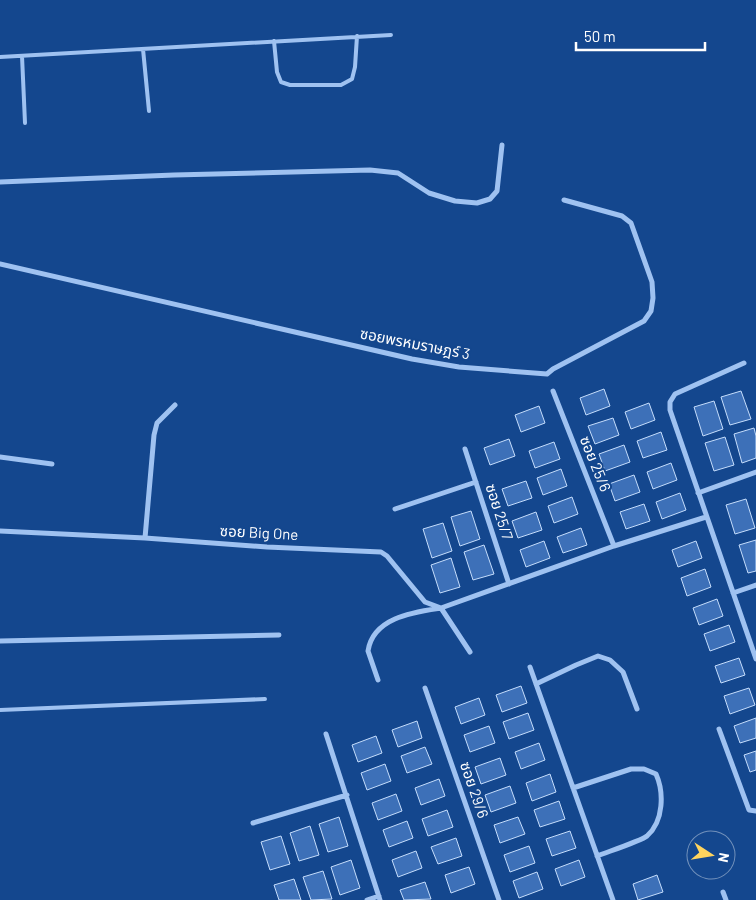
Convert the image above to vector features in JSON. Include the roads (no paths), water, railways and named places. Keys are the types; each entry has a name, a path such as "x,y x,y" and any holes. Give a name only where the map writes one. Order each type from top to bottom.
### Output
{"street":[{"path":"0,182 370,170 398,173 429,193 455,202 477,203 490,199 497,191 502,145"},
{"name":"ซอยพรหมราษฎร์ 3","path":"0,264 435,363 459,367 547,374 553,369 644,321 651,311 653,298 652,282 631,223 622,216 564,200"},
{"path":"744,363 675,394 670,402 670,410 756,659"},
{"name":"ซอย 25/6","path":"553,390 614,546"},
{"path":"145,538 154,436 157,423 175,405"},
{"name":"ซอย 25/7","path":"465,449 509,584"},
{"path":"0,457 52,464"},
{"path":"698,493 756,472"},
{"path":"395,509 476,482"},
{"path":"378,680 368,651 376,633 392,620 404,615 441,608 614,546 706,516"},
{"name":"ซอย Big One","path":"0,531 381,552 387,556 425,602 441,608 470,652"},
{"path":"733,593 756,585"},
{"path":"0,642 280,635"},
{"path":"536,684 598,656 610,660 623,672 637,709"},
{"path":"530,667 613,900"},
{"name":"ซอย 29/6","path":"425,688 499,900"},
{"path":"719,729 749,810 756,811"},
{"path":"326,734 347,794 379,898 367,900"},
{"path":"573,788 631,769 644,769 656,774 660,784 661,806 657,822 647,836 597,856"},
{"path":"253,823 347,794"},
{"path":"723,892 726,900"}],"lane":[{"path":"0,57 391,35"},
{"path":"274,41 277,72 281,82 290,85 342,85 352,80 355,67 357,36"},
{"path":"143,49 149,111"},
{"path":"22,56 26,123"},
{"path":"0,710 265,699"}]}
